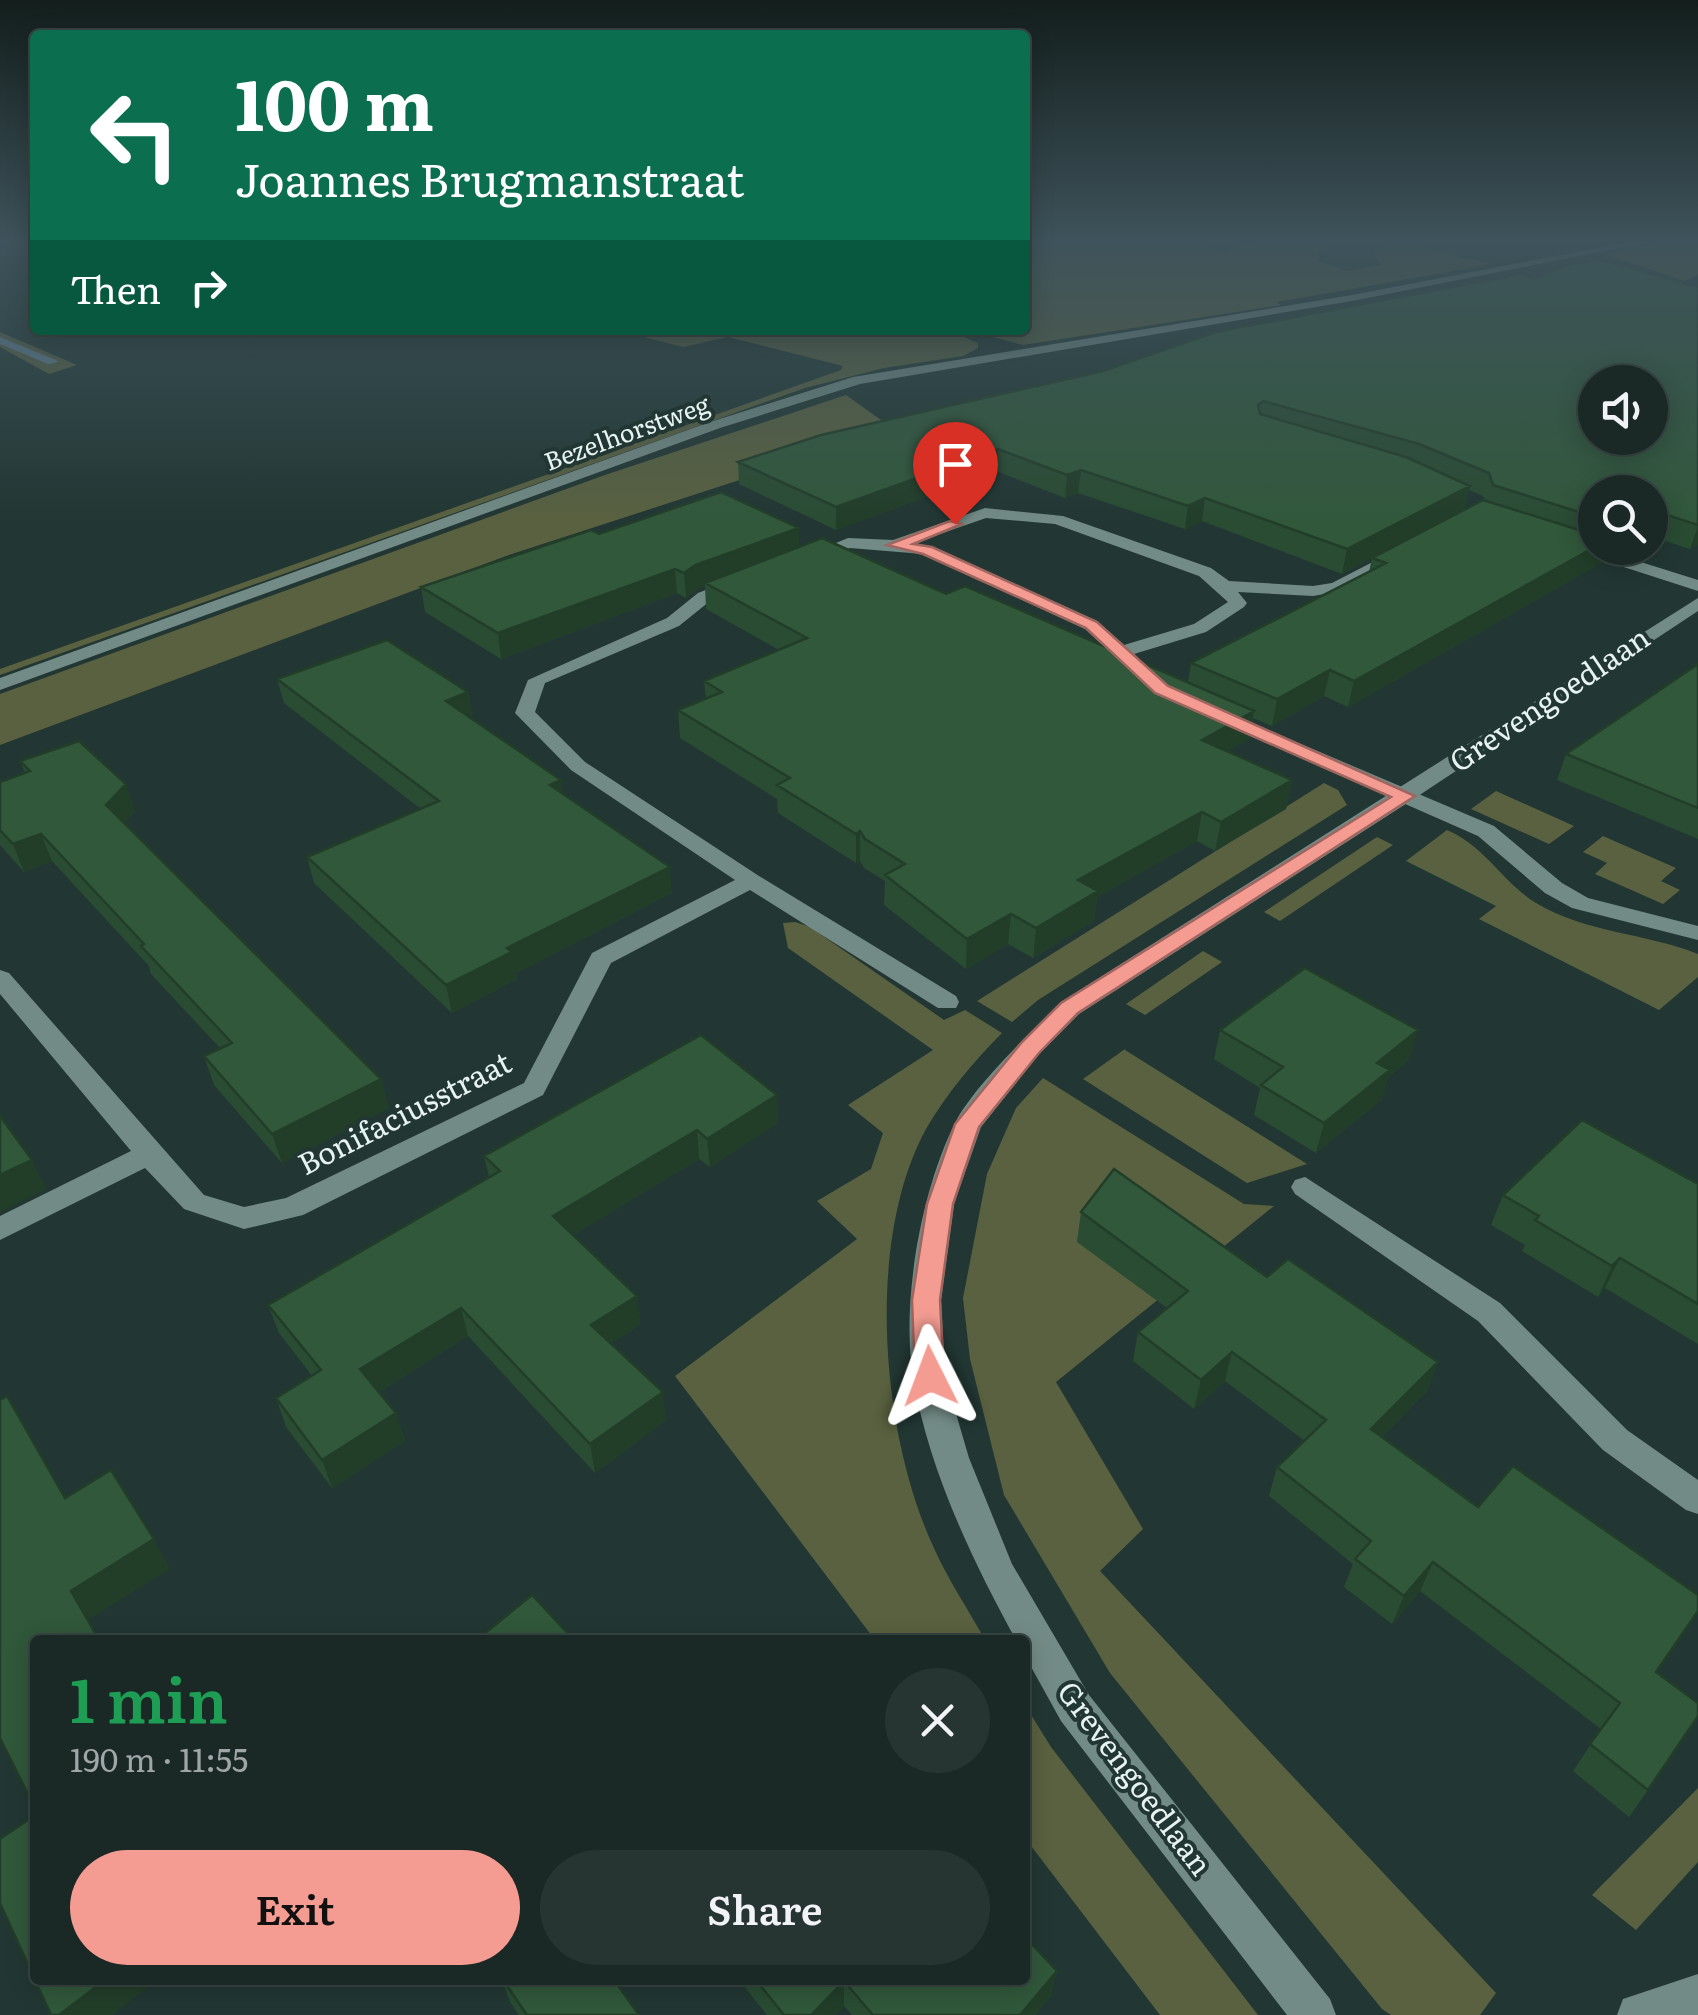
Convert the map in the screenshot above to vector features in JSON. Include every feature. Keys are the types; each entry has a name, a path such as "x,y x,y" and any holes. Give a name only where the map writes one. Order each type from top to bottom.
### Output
{"street":[{"name":"Bezelhorstweg","path":"0,684 715,425 858,380 1121,336"},
{"path":"894,545 985,513 1056,519 1204,572 1225,586 1238,603 1200,628 1122,652"},
{"path":"1550,538 1698,586"},
{"path":"1225,586 1313,591 1338,587 1424,541"},
{"path":"797,562 848,543 927,550 1092,625 1162,689"},
{"path":"760,576 704,597 673,622 537,680 526,713 578,766 751,881 947,1002"},
{"name":"Grevengoedlaan","path":"1314,2015 1075,1708 998,1573 952,1458 930,1376 926,1300 940,1204 968,1124 1030,1048 1070,1008 1405,796 1698,603"},
{"path":"1196,704 1486,831 1507,844 1549,884 1586,906 1698,933"},
{"name":"Bonifaciusstraat","path":"0,978 194,1202 244,1218 292,1208 534,1089 602,958 751,881"},
{"path":"0,1229 149,1154"},
{"path":"1305,1188 1489,1312 1615,1440 1698,1499"},
{"path":"1639,2015 1698,1996"}],"green space":[{"path":"0,336 9,336 77,365 49,374 0,347"},
{"path":"640,336 962,336 978,343 978,348 963,356 884,368 805,388 0,675 0,669 841,370 843,366 728,337 683,347"},
{"path":"990,336 1081,336 1023,345"},
{"path":"846,395 888,425 887,432 506,556 0,745 0,694 605,475"},
{"path":"1324,783 1338,790 1347,805 1038,1000 1012,1022 977,1001"},
{"path":"1496,791 1574,826 1549,844 1471,809"},
{"path":"1447,830 1473,846 1524,895 1555,913 1698,954 1698,977 1659,1010 1479,919 1496,906 1406,861"},
{"path":"1603,836 1676,868 1661,881 1680,890 1663,904 1595,874 1607,863 1583,852"},
{"path":"1377,837 1393,845 1280,921 1264,912"},
{"path":"783,923 810,927 944,1020 965,1010 1002,1033 961,1078 926,1129 907,1174 894,1226 888,1280 887,1337 901,1449 915,1500 939,1558 982,1635 871,1635 675,1376 857,1239 817,1201 871,1169 883,1133 848,1105 933,1050 788,948"},
{"path":"1203,951 1222,962 1145,1015 1126,1004"},
{"path":"1125,1049 1307,1164 1247,1183 1083,1079"},
{"path":"1043,1078 1244,1204 1274,1206 1056,1382 1143,1529 1100,1571 1496,1993 1480,2015 1391,2015 1382,2009 1110,1673 1004,1495 970,1359 963,1298 987,1174 1016,1108"},
{"path":"1030,1713 1051,1747 1258,2015 1160,2015 1030,1845"},
{"path":"1698,1788 1698,1862 1636,1930 1592,1895"}],"building":[{"path":"1204,336 1698,336 1698,525 1668,515 1668,475 1578,475 1578,512 1493,485 1489,473 1419,444 1263,401 1258,405 1260,414 1406,457 1470,486 1347,549 1205,498 1188,506 1081,470 1067,475 998,449 836,507 738,462 821,435 1103,371"},
{"path":"721,492 799,528 695,565 684,573 675,569 498,633 421,587 591,530 599,534"},
{"path":"1483,500 1578,530 1578,556 1354,681 1330,670 1277,699 1191,663 1386,563 1372,558"},
{"path":"822,538 946,594 965,586 1254,711 1202,740 1292,780 1221,822 1202,812 1078,880 1098,891 1036,928 1011,914 967,939 885,875 905,864 865,839 860,831 856,834 777,785 790,778 678,710 722,692 704,681 807,638 705,583"},
{"path":"387,640 468,692 446,701 561,780 550,785 670,867 507,948 512,952 446,985 307,857 439,801 277,679"},
{"path":"1698,664 1698,808 1566,754"},
{"path":"79,741 126,784 106,805 381,1079 272,1134 204,1056 232,1043 141,946 144,944 41,834 13,844 0,830 0,782 30,771 20,761"},
{"path":"1305,968 1418,1030 1377,1063 1390,1070 1324,1123 1261,1085 1283,1067 1220,1030"},
{"path":"701,1035 777,1095 707,1139 697,1130 553,1216 637,1296 591,1325 663,1392 590,1444 461,1308 360,1369 396,1413 322,1460 276,1398 321,1370 268,1305 500,1171 484,1156"},
{"path":"0,1116 32,1160 0,1175"},
{"path":"1582,1120 1698,1184 1698,1304 1620,1258 1612,1266 1535,1220 1539,1216 1503,1195"},
{"path":"1114,1169 1267,1277 1288,1259 1438,1362 1371,1429 1478,1507 1513,1466 1698,1595 1698,1611 1656,1672 1698,1703 1698,1716 1648,1790 1590,1744 1620,1703 1433,1562 1404,1596 1355,1559 1371,1541 1277,1467 1326,1420 1232,1352 1201,1380 1138,1332 1188,1291 1081,1212"},
{"path":"7,1396 65,1498 111,1470 154,1539 71,1591 96,1635 30,1635 30,1798 0,1738 0,1400"},
{"path":"532,1595 569,1635 483,1635"},
{"path":"30,1818 30,1969 0,1903 0,1839"},
{"path":"1030,1942 1057,1971 1020,2015 873,2015 847,1985 1030,1985"},
{"path":"37,1985 98,1985 59,2015 51,2015"},
{"path":"506,1985 618,1985 639,2015 527,2015"},
{"path":"760,1985 840,1985 811,2015 784,2015"}],"waterway":[{"path":"0,340 52,362"}],"route":[{"path":"930,1376 926,1300 940,1204 968,1124 1030,1048 1070,1008 1405,796 1162,689 1092,625 927,550 894,545 955,524"}]}
